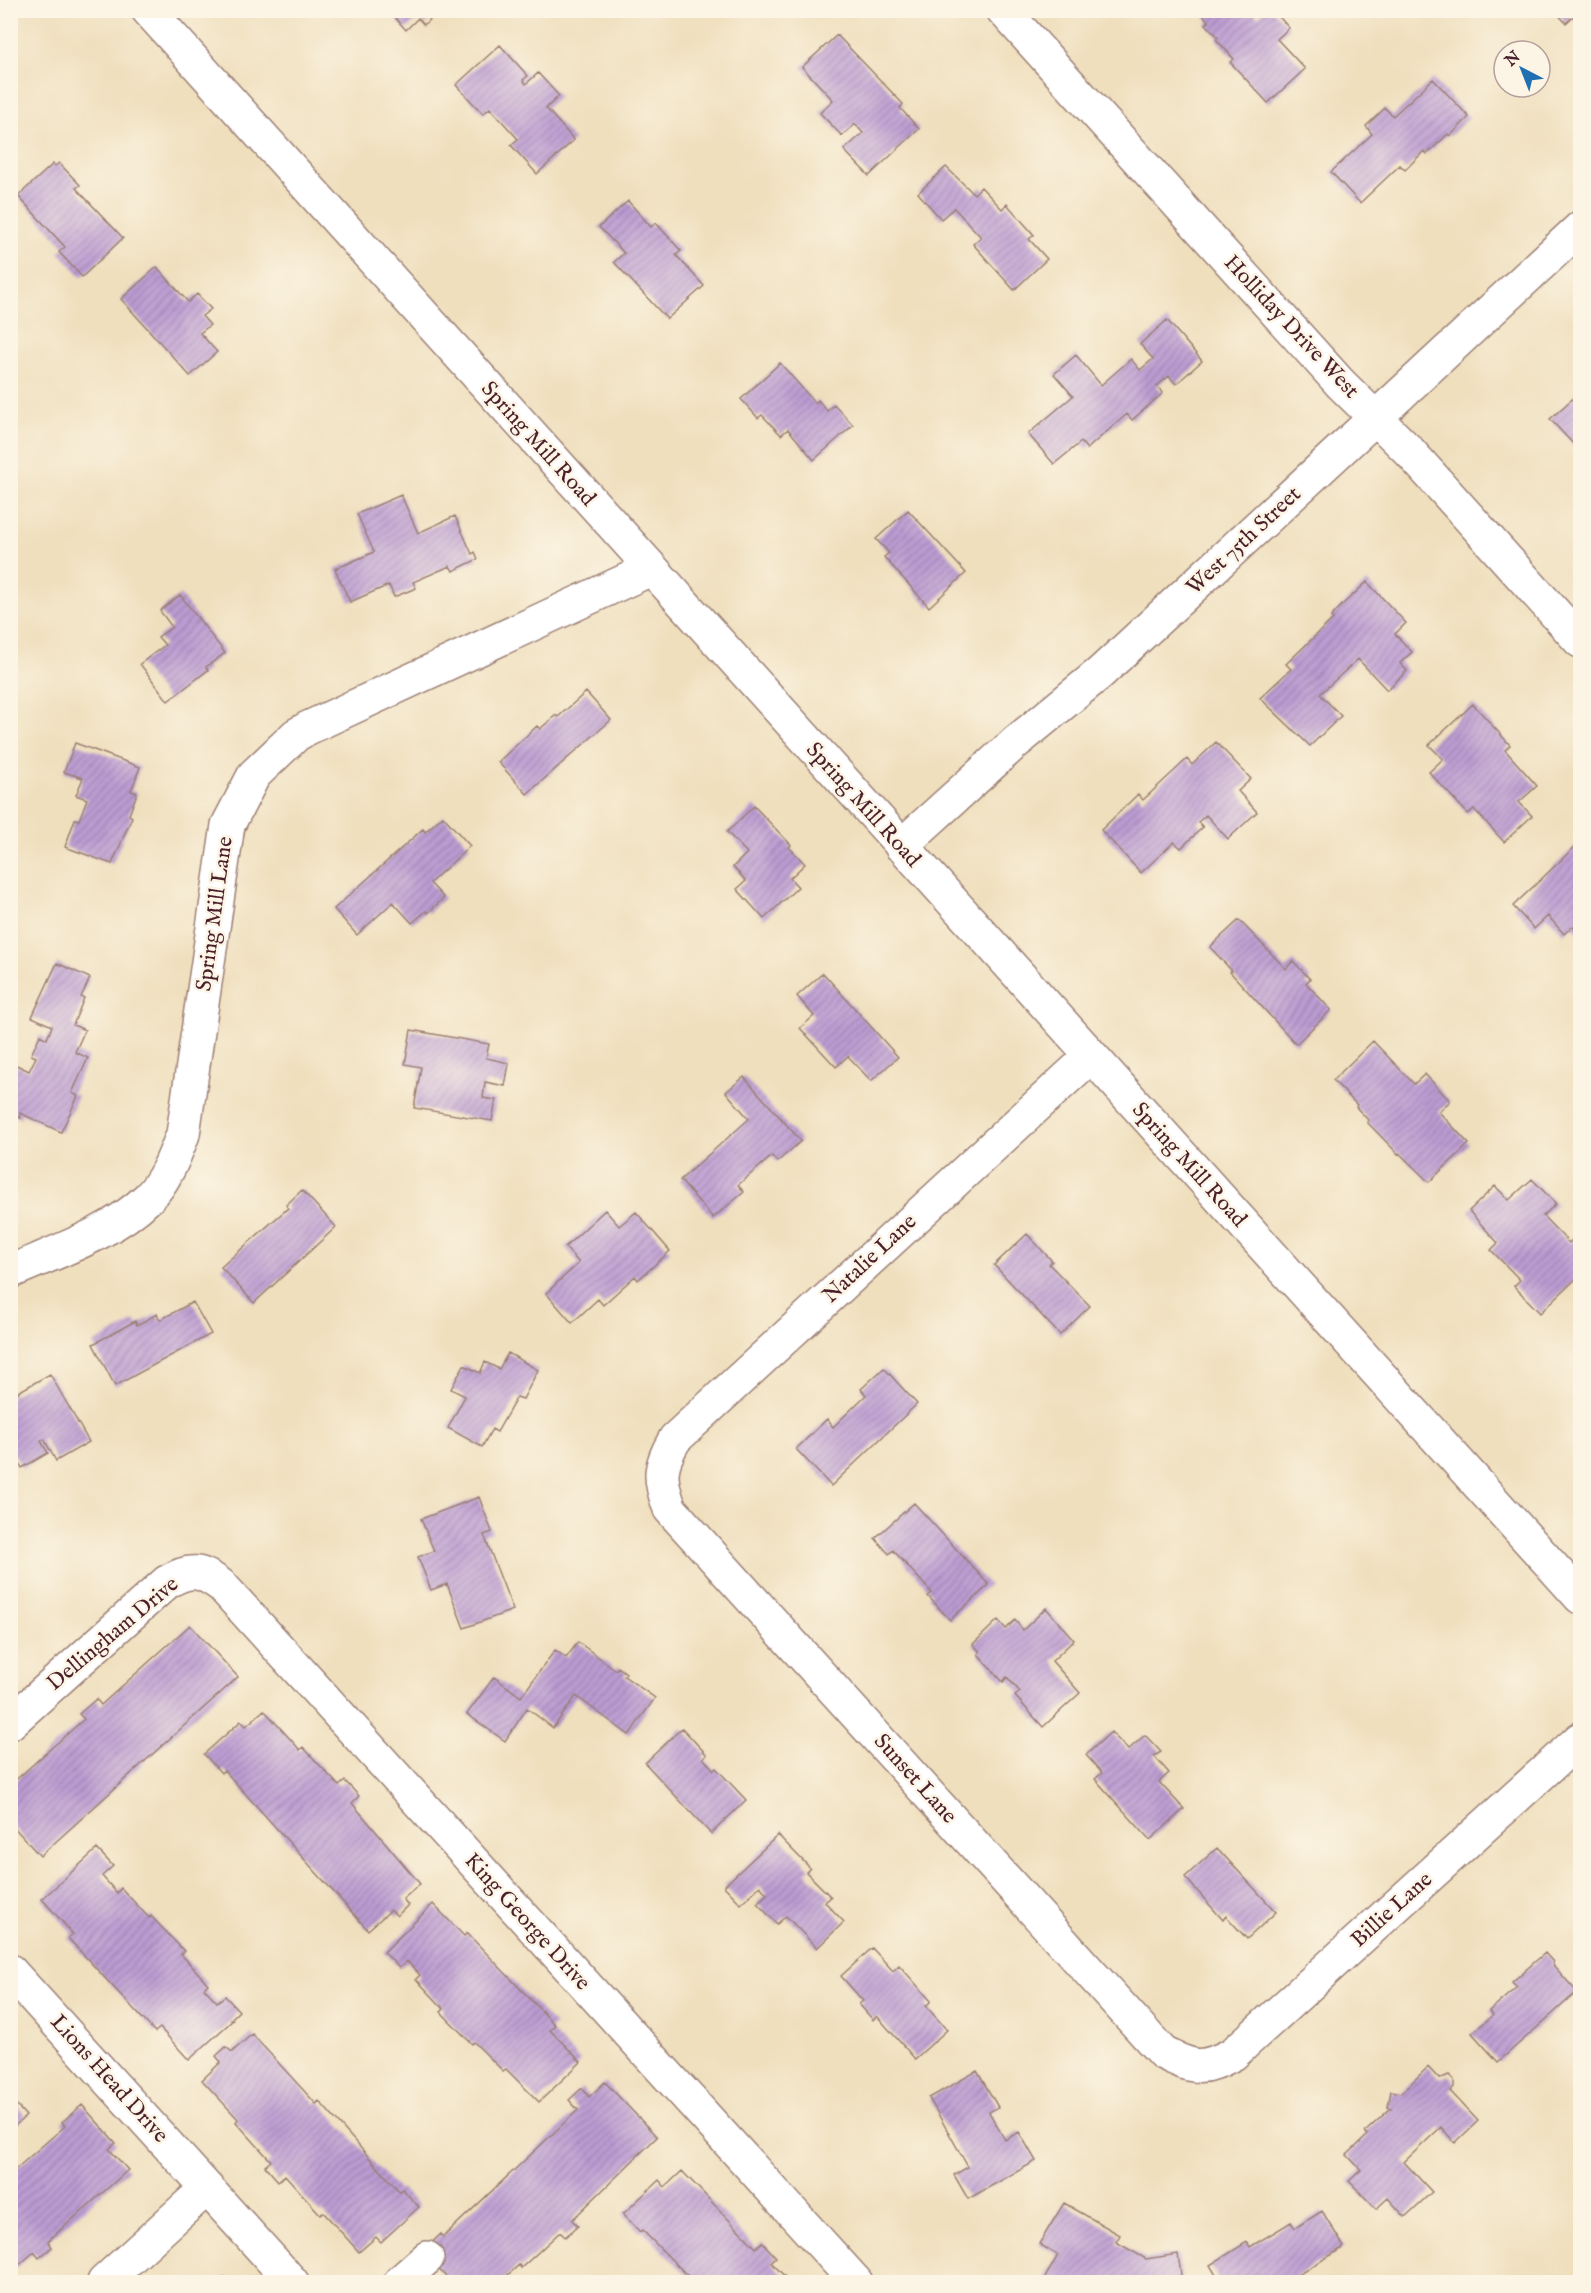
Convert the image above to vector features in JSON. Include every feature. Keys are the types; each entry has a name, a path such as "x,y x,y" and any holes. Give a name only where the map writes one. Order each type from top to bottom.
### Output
{"street":[{"name":"Spring Mill Road","path":"148,10 1090,1056 1581,1597"},
{"name":"Holliday Drive West","path":"1003,10 1340,383 1410,452 1581,641"},
{"name":"West 75th Street","path":"901,846 1016,742 1100,673 1581,228"},
{"name":"Spring Mill Lane","path":"10,1272 116,1224 150,1197 173,1160 183,1134 228,825 254,775 296,735 308,728 651,569"},
{"name":"Natalie Lane","path":"663,1471 665,1457 675,1439 1090,1056"},
{"name":"Sunset Lane","path":"663,1471 661,1484 670,1509 1163,2053 1195,2067"},
{"name":"Dellingham Drive","path":"10,1723 167,1582 179,1575 191,1572"},
{"name":"King George Drive","path":"191,1572 211,1578 222,1586 856,2283"},
{"name":"Billie Lane","path":"1195,2067 1214,2064 1233,2054 1581,1739"},
{"name":"Lions Head Drive","path":"10,1971 292,2283"},
{"path":"104,2283 207,2188"},
{"path":"400,2283 428,2258"}],"building":[{"path":"388,10 439,10 424,25 418,18 406,30"},
{"path":"1199,10 1252,10 1258,17 1266,10 1273,10 1289,28 1277,39 1305,69 1268,103 1230,62 1234,59 1216,39 1218,37 1206,24 1209,22"},
{"path":"1554,10 1580,10 1566,23"},
{"path":"837,35 903,104 900,108 919,129 869,176 844,150 863,133 855,124 842,136 820,113 833,100 802,67"},
{"path":"500,45 528,76 523,80 526,84 538,73 559,96 546,108 574,140 537,174 511,145 518,139 490,108 483,114 456,85"},
{"path":"1433,79 1469,117 1427,154 1424,151 1405,170 1400,165 1360,203 1331,172 1372,134 1366,126 1385,108 1393,116"},
{"path":"59,163 80,185 76,188 123,238 82,277 59,252 65,247 18,196 53,164 55,166"},
{"path":"946,167 974,194 981,187 1002,209 1007,204 1034,235 1029,239 1047,259 1014,290 973,244 981,237 954,208 941,219 918,193"},
{"path":"628,201 651,227 656,223 681,251 676,255 704,286 667,319 614,262 624,253 599,227"},
{"path":"157,267 188,302 197,294 211,309 202,316 210,325 200,333 217,352 190,376 121,299"},
{"path":"1167,320 1202,361 1176,384 1169,376 1157,386 1163,393 1132,420 1127,414 1087,449 1081,442 1054,464 1028,434 1073,396 1054,374 1076,355 1101,385 1131,359 1140,370 1153,359 1140,344"},
{"path":"780,363 815,403 818,400 827,411 834,404 853,425 814,460 788,429 781,435 762,415 758,418 741,399"},
{"path":"1580,392 1580,442 1576,447 1550,419"},
{"path":"401,495 418,533 455,516 472,554 475,552 478,559 453,571 450,566 413,582 416,588 394,597 389,585 350,602 335,569 374,552 357,514"},
{"path":"908,510 966,573 929,607 884,557 889,553 876,539"},
{"path":"1367,582 1406,623 1395,634 1412,652 1400,663 1407,671 1387,690 1358,659 1320,694 1341,716 1310,746 1260,698 1291,669 1286,664 1333,619 1331,617"},
{"path":"180,595 225,653 206,667 208,670 168,701 140,664 165,645 158,637 172,627 160,611"},
{"path":"586,692 611,720 527,794 498,762 537,726 540,729 556,715 558,717"},
{"path":"1473,704 1510,745 1505,750 1537,786 1519,802 1532,816 1504,842 1474,809 1468,814 1429,772 1443,759 1429,745"},
{"path":"1216,742 1251,779 1238,791 1257,812 1228,839 1206,815 1198,822 1203,827 1181,848 1174,842 1141,873 1101,830 1138,794 1143,800 1187,759 1192,765"},
{"path":"75,743 140,767 131,791 137,793 129,815 132,817 112,864 65,847 75,819 79,820 87,799 76,795 83,778 64,772"},
{"path":"754,806 791,845 789,847 805,864 790,878 798,887 764,919 737,889 746,881 733,867 747,853 727,832"},
{"path":"443,816 470,846 430,883 444,898 428,913 426,911 412,923 393,902 357,935 334,909 423,829 425,832"},
{"path":"1580,842 1580,933 1573,926 1564,934 1548,916 1534,929 1513,906"},
{"path":"1239,920 1286,969 1293,961 1310,979 1306,983 1331,1010 1296,1044 1210,947"},
{"path":"57,963 90,978 81,997 84,998 73,1025 85,1030 75,1052 88,1058 72,1093 78,1096 61,1132 20,1113 21,1118 10,1114 10,1062 29,1071 36,1057 31,1055 40,1035 47,1039 52,1026 32,1017"},
{"path":"823,973 898,1057 871,1081 848,1056 836,1067 800,1028 814,1016 797,996"},
{"path":"411,1030 489,1044 486,1058 509,1063 505,1086 485,1082 483,1098 496,1100 492,1121 414,1108 421,1067 405,1064"},
{"path":"1373,1041 1414,1084 1425,1074 1450,1101 1439,1112 1469,1144 1429,1182 1367,1122 1369,1121 1356,1107 1357,1105 1333,1080"},
{"path":"744,1077 801,1141 777,1162 772,1156 738,1185 744,1192 713,1218 680,1180 749,1119 726,1092"},
{"path":"1532,1179 1556,1204 1543,1216 1569,1243 1580,1232 1580,1275 1540,1313 1514,1286 1520,1280 1491,1250 1498,1243 1469,1211 1495,1186 1509,1200"},
{"path":"302,1190 336,1227 254,1303 221,1267 288,1208 286,1205"},
{"path":"605,1210 619,1226 636,1212 670,1251 638,1280 635,1276 603,1305 598,1299 572,1323 546,1293 579,1263 565,1247"},
{"path":"1027,1234 1052,1261 1049,1264 1090,1306 1060,1335 994,1265"},
{"path":"193,1302 211,1334 115,1386 93,1344 135,1321 137,1325 157,1314 160,1320"},
{"path":"508,1353 538,1370 523,1399 517,1397 497,1432 492,1429 482,1447 448,1428 465,1396 451,1389 464,1365 480,1373 485,1362 499,1369"},
{"path":"884,1368 917,1404 831,1486 796,1449 827,1419 833,1427 866,1395 861,1389"},
{"path":"50,1374 89,1442 56,1461 44,1439 41,1441 48,1453 22,1468 15,1455 10,1458 10,1391 13,1395"},
{"path":"479,1497 492,1532 484,1535 513,1610 464,1628 447,1584 431,1590 418,1557 434,1551 421,1519"},
{"path":"914,1503 989,1585 950,1620 928,1596 932,1593 893,1550 889,1554 875,1538"},
{"path":"1046,1608 1074,1640 1052,1661 1080,1693 1043,1727 1015,1696 1020,1692 1007,1677 1003,1682 978,1654 980,1652 973,1644 998,1620 1006,1629 1015,1620 1023,1630"},
{"path":"190,1625 238,1677 40,1856 10,1823 10,1785 84,1719 79,1714 96,1699 101,1705"},
{"path":"578,1642 616,1670 618,1667 626,1673 624,1676 655,1698 629,1735 576,1696 553,1728 527,1708 505,1741 467,1714 494,1677 521,1697 555,1650 566,1658"},
{"path":"264,1710 300,1750 303,1747 339,1786 345,1781 359,1796 352,1803 420,1884 403,1899 408,1905 397,1916 391,1910 368,1930 224,1770 221,1773 204,1754 241,1721 246,1726"},
{"path":"682,1728 707,1755 703,1758 714,1770 716,1768 746,1800 711,1834 645,1763"},
{"path":"1111,1732 1128,1750 1145,1735 1161,1752 1154,1756 1169,1773 1159,1782 1184,1809 1150,1840 1095,1779 1102,1773 1086,1755"},
{"path":"778,1835 810,1868 806,1872 831,1897 825,1902 844,1922 817,1948 786,1916 777,1924 757,1903 767,1894 760,1886 741,1904 724,1886"},
{"path":"1217,1848 1276,1912 1247,1939 1226,1916 1223,1920 1185,1877"},
{"path":"97,1849 113,1866 102,1876 117,1893 121,1888 184,1951 181,1954 208,1984 204,1988 217,2002 225,1996 239,2011 231,2019 233,2020 189,2060 160,2028 155,2032 68,1938 73,1934 42,1899"},
{"path":"433,1904 464,1936 467,1933 555,2025 550,2030 581,2062 539,2102 506,2069 503,2071 474,2042 472,2044 441,2012 444,2009 416,1979 420,1975 407,1961 399,1968 384,1952"},
{"path":"872,1948 893,1971 899,1965 931,2001 926,2006 947,2030 915,2059 877,2016 873,2020 859,2004 863,2001 841,1976"},
{"path":"1545,1953 1577,1992 1498,2062 1472,2033 1493,2015 1489,2011 1517,1987 1512,1982"},
{"path":"252,2034 316,2104 319,2101 399,2191 402,2189 419,2207 381,2242 376,2237 359,2252 285,2175 278,2181 265,2166 271,2161 236,2122 238,2119 202,2080 221,2062 216,2056 226,2047 232,2052"},
{"path":"1428,2067 1439,2079 1449,2075 1454,2080 1454,2087 1450,2091 1478,2121 1455,2143 1441,2127 1404,2162 1432,2192 1405,2217 1388,2198 1376,2209 1349,2181 1361,2170 1347,2155 1368,2135 1365,2132 1391,2108 1388,2107 1391,2091 1401,2093"},
{"path":"977,2071 998,2107 989,2112 1005,2140 1019,2132 1036,2161 968,2199 954,2175 968,2167 929,2098"},
{"path":"605,2082 657,2137 572,2220 578,2226 565,2237 560,2232 521,2268 519,2265 500,2282 451,2282 422,2252 441,2234 443,2237 578,2110 569,2100 582,2088 589,2097"},
{"path":"10,2098 26,2116 10,2130"},
{"path":"82,2105 116,2143 109,2149 128,2170 48,2241 52,2247 39,2258 34,2252 10,2273 10,2174 65,2126 62,2122"},
{"path":"682,2171 756,2248 762,2242 776,2257 771,2262 790,2282 694,2282 623,2214 659,2180 665,2187"},
{"path":"1064,2203 1120,2235 1116,2242 1146,2259 1178,2254 1182,2282 1053,2282 1045,2278 1058,2255 1039,2244"},
{"path":"1322,2211 1344,2247 1296,2276 1299,2282 1220,2282 1210,2265 1247,2242 1250,2247 1291,2222 1295,2228"},
{"path":"226,2277 232,2282 220,2282"}]}
